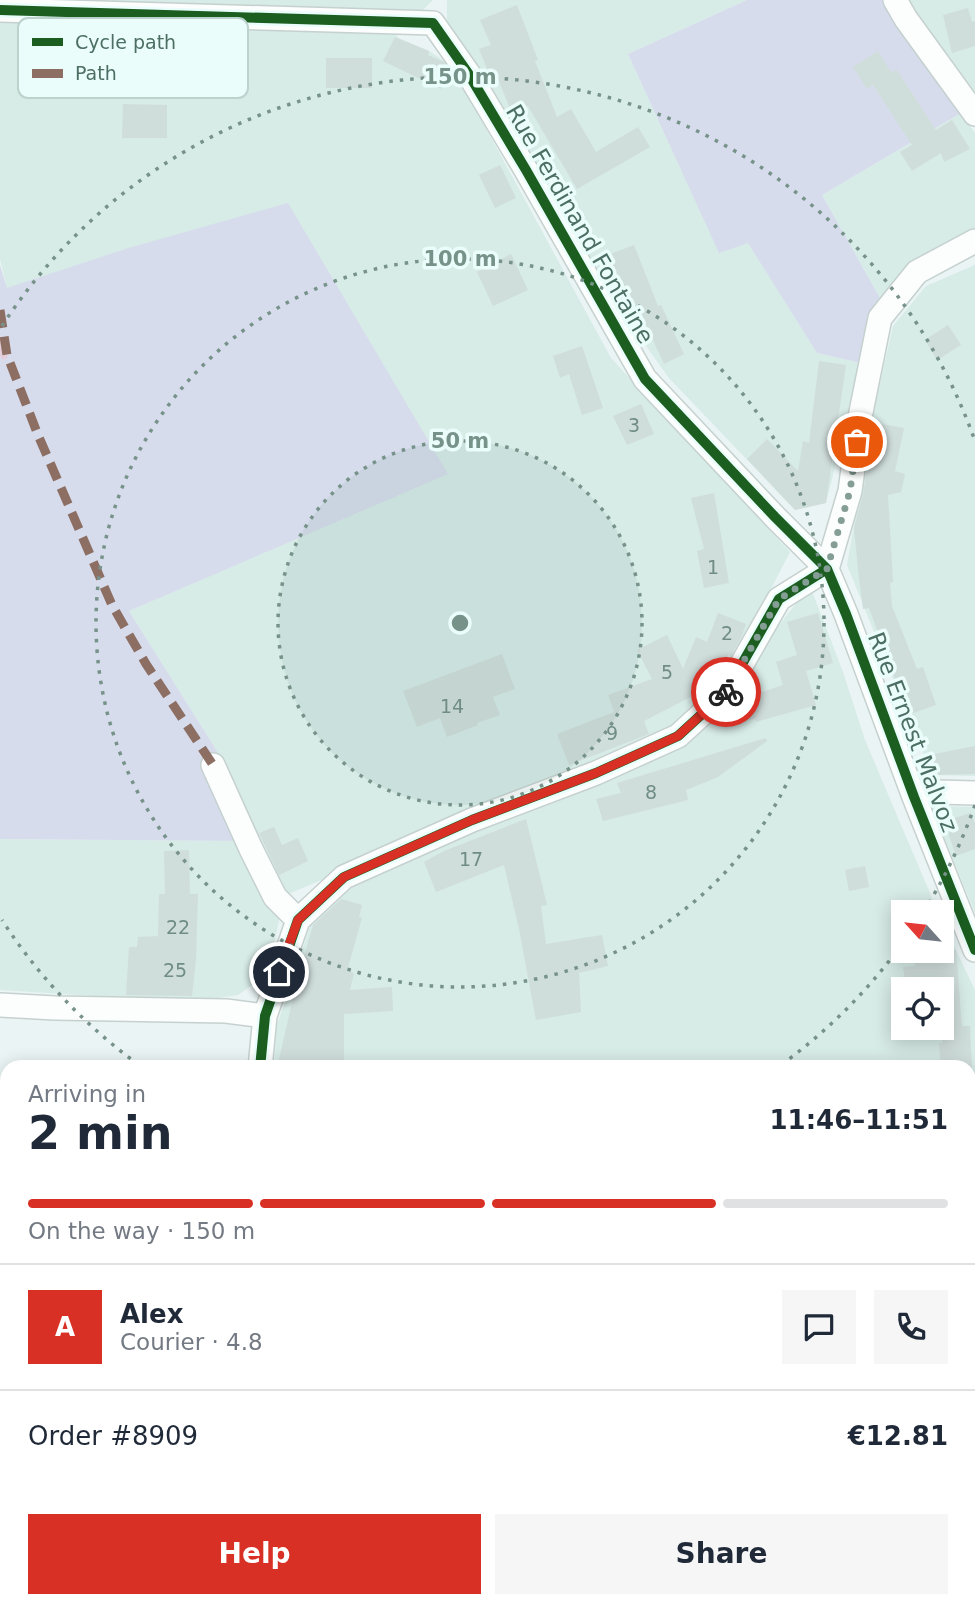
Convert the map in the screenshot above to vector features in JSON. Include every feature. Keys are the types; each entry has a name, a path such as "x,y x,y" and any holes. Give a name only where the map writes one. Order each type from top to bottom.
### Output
{"street":[{"path":"895,0 975,114"},
{"name":"Rue Ferdinand Fontaine","path":"0,10 433,23 468,73 513,148 645,379 827,569"},
{"path":"261,1060 265,1016 298,920 344,877 472,820 596,773 678,736 726,692 779,599 827,569 850,491 860,417 880,318 917,272 975,242"},
{"name":"Rue Ernest Malvoz","path":"827,569 975,950"},
{"path":"213,765 275,897 298,920"},
{"path":"914,797 937,792 975,793"},
{"path":"0,1005 226,1012 265,1016"}],"shaded area":[{"path":"0,0 433,0 396,37 429,51 452,66 611,358 790,552 724,679 672,731 286,895 254,836 217,751 129,611 448,473 125,249 7,289 0,259"},
{"path":"447,0 747,0 628,54 719,252 748,242 817,353 861,363 826,503 795,510 668,377 625,316 513,126 447,22"},
{"path":"747,0 885,0 961,113 822,195 880,298 861,363 817,353 748,243 719,253 628,54"},
{"path":"904,0 975,0 975,95"},
{"path":"961,113 975,133 975,237 915,266 880,298 822,195"},
{"path":"288,203 448,474 129,611 217,751 240,841 0,839 0,265 7,288 125,249"},
{"path":"975,265 975,776 932,775 847,565 874,410 893,326 926,286"},
{"path":"810,586 843,672 865,740 933,900 891,900 891,963 954,963 954,946 975,990 975,1060 275,1060 277,1025 318,903 484,828 681,748"},
{"path":"931,806 975,807 975,913"},
{"path":"0,839 240,841 280,915 270,965 255,983 238,995 191,1002 0,990"}],"building":[{"path":"517,5 557,117 571,109 596,152 638,127 650,147 577,189 528,106 512,113 497,77 491,79 479,49 491,45 480,20"},
{"path":"968,8 972,22 975,21 975,46 952,53 943,15"},
{"path":"395,37 429,51 428,55 444,62 450,71 441,89 383,61"},
{"path":"878,51 891,72 897,70 936,130 952,120 970,149 944,162 941,153 912,171 900,152 912,145 873,85 867,89 853,67"},
{"path":"326,58 372,58 372,88 326,88"},
{"path":"123,104 167,105 167,138 122,138"},
{"path":"500,165 516,198 495,208 479,175"},
{"path":"634,245 658,306 661,305 684,354 664,364 637,305 626,309 605,256"},
{"path":"511,254 528,290 493,306 477,272"},
{"path":"948,325 961,345 937,360 925,340"},
{"path":"582,346 603,408 582,415 569,374 560,378 553,356"},
{"path":"819,361 846,365 826,503 795,510 747,459 767,439 798,471 803,441 809,443"},
{"path":"641,404 654,434 627,445 613,416"},
{"path":"876,423 904,428 895,471 905,474 901,492 888,495 892,606 917,669 923,667 936,705 908,715 869,608 863,609 858,570 854,527 863,495"},
{"path":"714,493 729,583 704,588 697,551 704,549 691,498"},
{"path":"718,613 746,624 715,683 644,721 649,734 569,765 557,734 614,712 608,695 652,679 637,650 667,635 683,669 696,637 707,642"},
{"path":"818,613 833,663 806,671 816,705 756,722 755,719 729,723 741,699 783,685 776,662 797,655 787,622"},
{"path":"502,654 515,689 493,697 500,715 447,737 440,718 417,727 403,691"},
{"path":"766,738 767,741 718,777 686,790 688,800 603,821 596,799 621,793 617,783"},
{"path":"975,746 975,774 932,775 920,757"},
{"path":"971,813 975,823 975,849 956,856 944,821"},
{"path":"526,819 547,905 541,906 546,944 602,935 608,966 579,973 581,1012 536,1020 504,865 436,892 424,862 444,851"},
{"path":"274,827 282,845 298,838 308,861 279,875 259,833"},
{"path":"189,850 190,894 198,894 192,996 126,995 129,947 137,947 138,937 158,936 159,894 165,894 164,851"},
{"path":"865,866 869,887 849,891 845,870"},
{"path":"341,899 362,905 359,917 362,918 347,971 354,973 350,990 392,987 393,1011 344,1014 344,1060 279,1060 296,985 313,925"},
{"path":"956,950 962,1026 970,1026 972,1060 940,1060 939,1043 942,1043 942,1040 954,1040 954,977 904,977 903,967 915,966 914,963 954,963"}],"waterway":[{"path":"0,340 4,356"}],"marked path":[{"path":"0,310 7,355 38,435 112,605 146,664 213,765"}],"cycle path":[{"path":"0,10 433,23 468,73 526,170 645,379 827,569 975,950"},
{"path":"261,1060 265,1016 298,920 344,877 472,820 596,773 678,736 726,692 779,599 827,569"}],"way so far":[{"path":"726,692 779,599 827,569 850,491 857,442"}],"route":[{"path":"279,972 298,920 344,877 472,820 596,773 678,736 726,692"}]}
